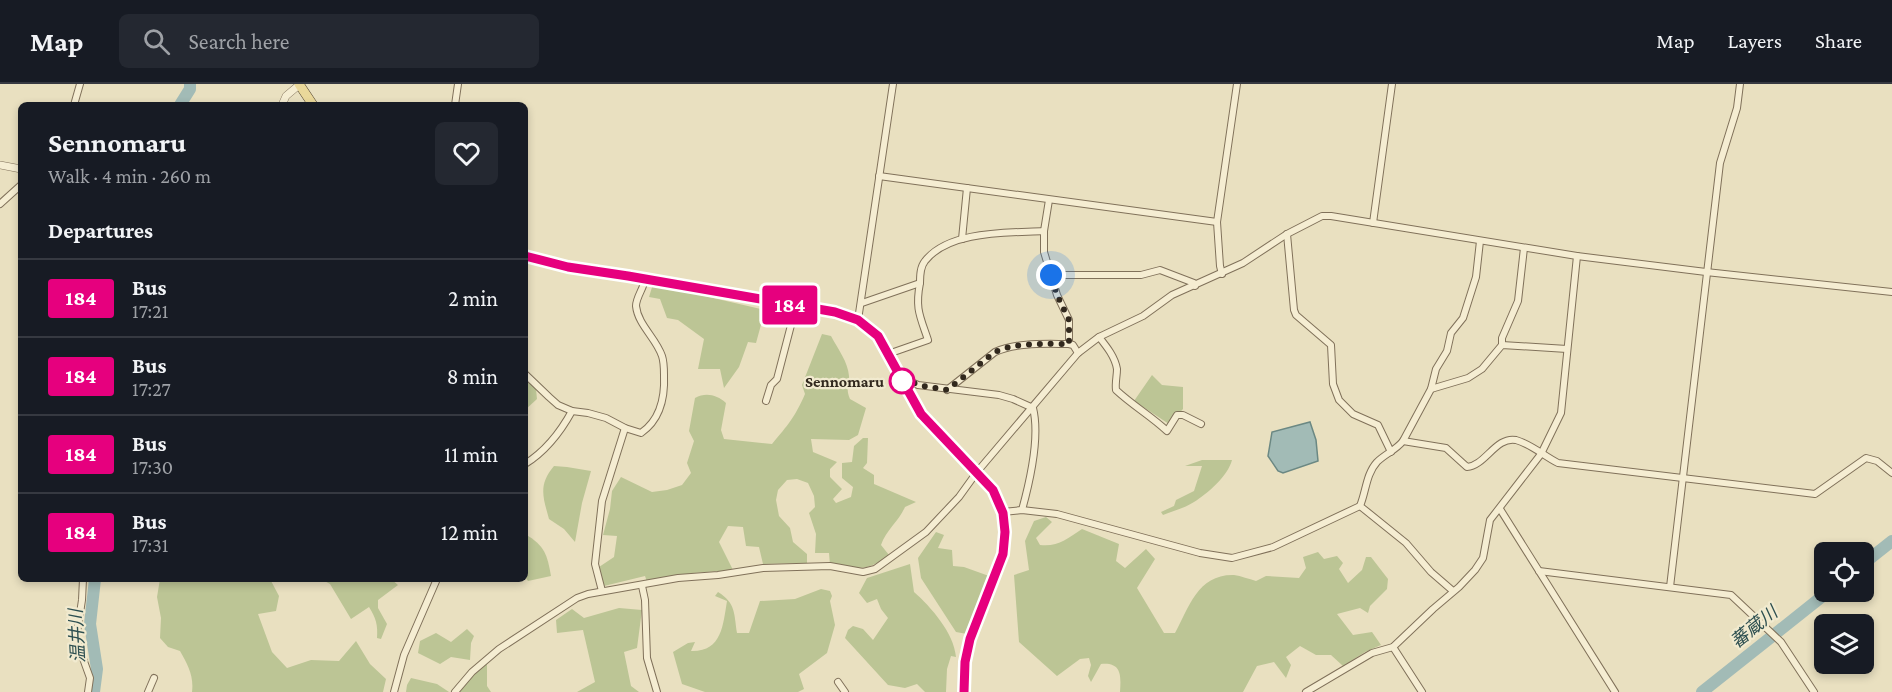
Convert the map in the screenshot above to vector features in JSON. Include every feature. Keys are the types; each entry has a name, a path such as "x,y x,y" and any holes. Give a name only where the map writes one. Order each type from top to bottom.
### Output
{"main road":[{"path":"299,84 311,102"},
{"path":"528,257 568,267 835,312 858,320 878,336 921,414 993,490 1003,513 1005,532 1003,554 970,639 965,662 964,692"}],"street":[{"path":"75,102 80,84"},
{"path":"283,102 286,96 299,84"},
{"path":"455,102 458,84"},
{"path":"858,320 893,84"},
{"path":"1222,274 1217,222 1238,84"},
{"path":"1373,223 1392,84"},
{"path":"1670,587 1720,163 1737,108 1740,84"},
{"path":"0,165 18,168"},
{"path":"879,176 1217,222"},
{"path":"0,204 18,188"},
{"path":"962,239 967,188"},
{"path":"1049,200 1044,231 1044,252 1057,295 1069,320 1069,344"},
{"path":"455,692 472,672 499,649 577,598 602,591 642,586 678,578 763,568 830,566 863,572 875,569 926,532 959,497 977,472 1078,353 1099,337 1143,316 1172,295 1243,263 1287,234 1322,216 1576,256 1892,292"},
{"path":"888,354 928,340 917,310 920,273 924,262 943,246 962,239 997,233 1044,231"},
{"path":"1287,234 1296,315 1331,345 1333,384 1339,400 1353,414 1378,425 1390,452"},
{"path":"1003,513 1022,510 1057,514 1200,553 1232,558 1273,547 1360,506 1369,475 1377,463 1403,441 1431,389 1436,369 1447,351 1451,333 1463,318 1476,277 1480,241"},
{"path":"1431,389 1468,378 1482,369 1502,345 1502,338 1518,301 1524,248"},
{"path":"1306,692 1372,652 1393,647 1475,570 1483,558 1490,520 1541,454 1561,413 1576,256"},
{"path":"1051,275 1141,275 1160,270 1194,283 1195,286"},
{"path":"528,377 549,398 572,411 606,418 641,433 645,430 657,415 664,386 662,355 642,322 636,304 645,279"},
{"path":"861,303 920,284"},
{"path":"766,401 771,385 777,379 795,306"},
{"path":"1099,337 1115,362 1116,390 1127,400 1167,431 1177,415 1183,415 1201,424"},
{"path":"947,390 1000,350 1069,344 1073,345 1078,353"},
{"path":"1502,345 1568,349"},
{"path":"900,376 918,385 999,395 1033,408 1036,418 1031,478 1022,510"},
{"path":"528,462 537,457 561,431 572,411"},
{"path":"602,591 595,564 602,501 625,428"},
{"path":"1403,441 1446,448 1467,467 1474,467 1508,440 1514,440 1533,447 1558,463 1815,494 1866,458 1876,461 1892,473"},
{"path":"1360,506 1406,543 1431,572 1453,591"},
{"path":"1500,508 1615,692"},
{"path":"1539,571 1731,595 1781,642 1814,692"},
{"path":"83,582 76,639 90,678 88,692"},
{"path":"394,692 404,655 436,582"},
{"path":"642,586 645,600 647,658 657,692"},
{"path":"1393,647 1422,692"},
{"path":"148,692 154,678"},
{"path":"838,682 845,692"}],"green space":[{"path":"653,284 765,310 756,343 748,342 739,367 724,388 720,369 698,369 704,339 678,320 667,318 660,299 649,297"},
{"path":"822,334 831,336 845,361 849,376 850,399 866,408 858,435 849,440 811,439 813,452 837,462 830,469 830,477 842,489 833,499 836,503 851,497 853,487 842,478 842,463 852,462 854,446 863,438 868,438 867,463 863,468 874,475 874,484 916,502 905,507 883,540 881,545 889,555 867,567 830,565 829,553 815,553 816,534 809,513 815,507 814,496 808,483 797,479 787,480 778,490 776,500 779,516 790,528 793,542 807,554 807,563 763,564 759,547 746,546 743,527 728,526 719,542 733,570 693,573 647,582 645,576 604,586 599,567 614,557 617,536 603,535 612,491 621,477 652,492 682,485 691,473 687,463 694,441 689,431 695,398 703,395 715,396 726,403 721,430 724,439 772,444 791,420 805,394 802,385"},
{"path":"1152,375 1162,385 1183,387 1183,409 1169,424 1134,401"},
{"path":"528,381 536,389 537,399 528,407"},
{"path":"1202,460 1232,460 1222,478 1205,494 1187,506 1163,515 1161,512 1174,506 1176,500 1194,491 1202,466 1185,466"},
{"path":"554,466 591,471 575,542 564,529 549,519 543,491 546,479"},
{"path":"1046,517 1052,522 1036,538 1040,545 1057,543 1082,529 1119,544 1116,561 1125,568 1146,549 1155,559 1137,588 1164,633 1175,633 1196,594 1203,586 1222,576 1234,575 1256,581 1266,576 1299,578 1306,568 1303,557 1318,552 1324,559 1337,556 1343,563 1339,569 1348,583 1362,570 1366,557 1371,557 1388,579 1387,589 1370,606 1368,613 1360,608 1337,614 1353,635 1372,632 1381,645 1343,666 1331,655 1316,655 1300,646 1286,657 1291,665 1286,678 1274,662 1257,666 1243,692 1120,692 1119,671 1113,665 1101,664 1091,682 1088,676 1091,665 1089,658 1080,659 1057,676 1019,642 1014,575 1029,570 1025,541 1034,521"},
{"path":"936,532 944,535 938,548 952,550 953,566 964,567 989,576 967,634 956,632 921,578 918,558"},
{"path":"528,536 544,551 551,576 528,581"},
{"path":"910,564 914,592 941,621 954,648 956,657 951,656 947,669 946,692 925,692 917,684 905,688 888,685 845,638 848,630 853,626 863,629 873,640 888,618 877,599 867,603 859,593 867,578"},
{"path":"160,582 272,582 279,596 276,611 258,614 272,652 287,668 311,660 339,661 356,641 370,664 386,679 383,692 192,692 192,681 186,661 180,651 168,647 160,638 161,618 157,597"},
{"path":"326,582 394,582 398,585 378,600 378,608 387,624 381,639 377,638 376,622 369,607 351,619 330,584"},
{"path":"821,589 830,591 832,596 830,601 835,625 827,653 799,674 804,689 798,692 705,692 682,684 673,652 688,643 695,642 691,651 709,647 715,642 722,628 727,601 715,596 718,592 728,600 731,605 737,633 749,633 760,601 795,599"},
{"path":"619,608 642,610 637,648 624,652 631,686 639,692 577,692 595,682 583,630 557,633 556,620 572,609 584,618"},
{"path":"467,629 474,636 471,643 470,660 451,657 440,664 418,653 420,641 436,633 451,642"},
{"path":"487,664 487,686 491,692 460,692 477,671"},
{"path":"411,678 437,684 449,692 406,692"}],"water":[{"path":"1310,422 1316,440 1318,461 1283,473 1278,471 1268,456 1272,432"}],"waterway":[{"name":"温井川","path":"182,102 190,89 190,84"},
{"name":"蕃蔵川","path":"1874,555 1892,541"},
{"name":"温井川","path":"94,692 97,669 90,624 95,582"},
{"name":"蕃蔵川","path":"1702,692 1815,602"}],"bus line":[{"name":"184","path":"528,257 568,267 835,312 858,320 878,336 921,414 993,490 1003,513 1005,532 1003,554 970,639 965,662 964,692"}],"place":[{"name":"Sennomaru","path":"902,381"}],"route":[{"path":"902,381 900,376 918,385 947,390 1000,350 1046,344 1069,344 1069,320 1057,295 1051,275"}]}
